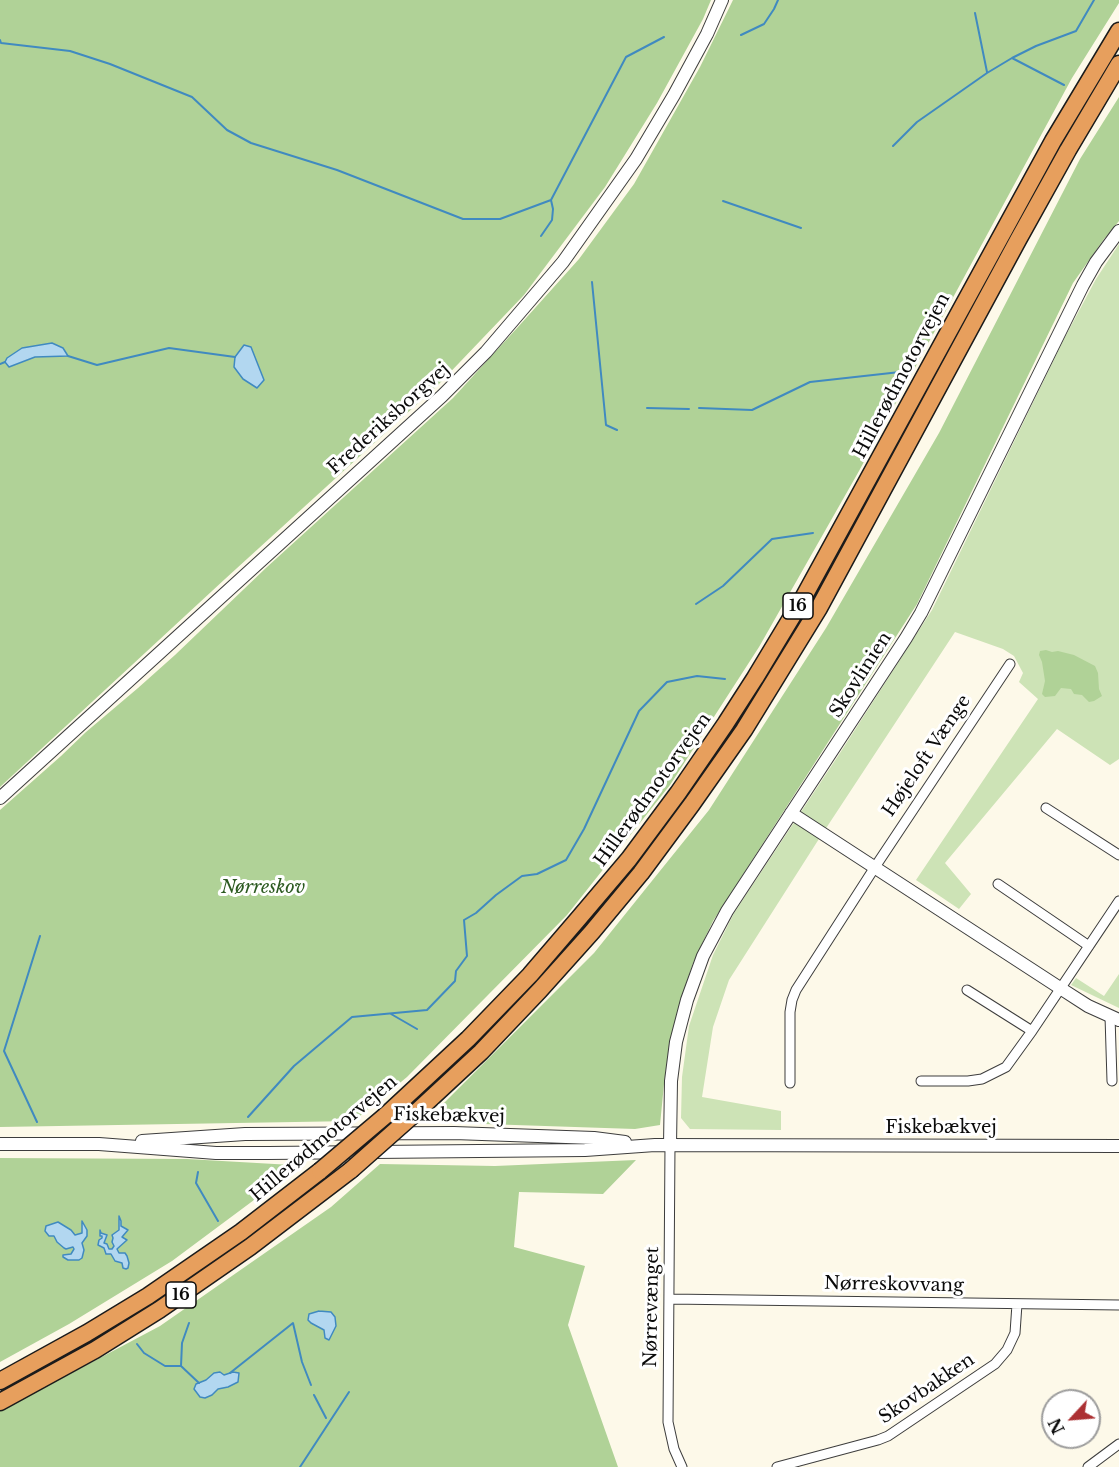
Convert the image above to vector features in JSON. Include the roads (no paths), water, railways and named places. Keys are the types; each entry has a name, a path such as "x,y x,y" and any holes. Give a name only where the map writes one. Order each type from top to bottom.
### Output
{"highway":[{"name":"Hillerødmotorvejen","path":"0,1381 148,1296 241,1232 320,1171 385,1116 468,1040 530,975 629,859 726,723 802,600 1047,151 1119,31"},
{"name":"Hillerødmotorvejen","path":"0,1402 95,1350 159,1310 250,1247 351,1170 481,1052 592,932 641,873 744,730 819,608 1029,220 1119,64"}],"street":[{"name":"Frederiksborgvej","path":"0,798 442,396 486,352 563,262 636,159 707,34 722,0"},
{"name":"Skovlinien","path":"670,1145 676,1042 687,1000 703,956 727,911 921,613 1083,285 1096,262 1119,231"},
{"name":"Højeloft Vænge","path":"790,1083 790,1012 796,990 1010,664"},
{"path":"1047,808 1119,855"},
{"path":"791,813 1088,1006 1114,1018 1113,1081"},
{"path":"998,884 1089,946"},
{"path":"921,1081 982,1079 1006,1067 1119,901"},
{"path":"967,990 1032,1031"},
{"name":"Fiskebækvej","path":"99,1144 245,1134 454,1133 594,1138 655,1145"},
{"name":"Fiskebækvej","path":"0,1144 99,1144 268,1153 585,1150 655,1145 1119,1146"},
{"name":"Nørrevænget","path":"670,1145 668,1422 674,1449 682,1467"},
{"name":"Nørreskovvang","path":"669,1299 1119,1305"},
{"name":"Skovbakken","path":"777,1467 883,1438 995,1364 1007,1350 1015,1333 1017,1304"},
{"path":"1088,1467 1119,1444"}],"water":[{"path":"52,343 63,348 68,356 35,357 9,367 5,362 7,358 22,348"},
{"path":"244,345 251,347 264,380 257,388 243,379 234,367 235,357"},
{"path":"119,1216 121,1226 128,1230 122,1237 127,1240 117,1249 119,1253 125,1253 127,1256 129,1263 126,1269 123,1268 122,1263 115,1261 111,1254 106,1254 104,1248 98,1245 102,1238 100,1230 101,1233 107,1235 104,1243 112,1249 114,1246 112,1235 119,1230"},
{"path":"82,1221 87,1230 87,1236 82,1243 84,1250 82,1258 68,1260 63,1255 71,1254 73,1247 64,1248 54,1236 49,1236 45,1231 46,1226 58,1222 75,1235 82,1233"},
{"path":"319,1311 331,1312 335,1317 336,1326 329,1340 325,1338 324,1330 308,1320 309,1314"},
{"path":"220,1372 224,1375 239,1373 238,1382 218,1389 205,1398 200,1397 194,1389 196,1384"}],"waterway":[{"path":"741,35 764,24 778,0"},
{"path":"893,146 917,122 987,73 1036,46 1076,31 1094,0"},
{"path":"975,13 987,72"},
{"path":"551,200 626,57 664,37"},
{"path":"0,40 1,43 70,51 110,64 192,97 227,130 251,143 337,170 463,219 500,219 551,200 552,220 541,236"},
{"path":"1012,58 1064,85"},
{"path":"723,201 801,228"},
{"path":"592,282 606,425 617,430"},
{"path":"68,356 97,365 169,348 235,357"},
{"path":"0,364 5,362"},
{"path":"699,408 752,410 810,382 900,372"},
{"path":"647,408 689,409"},
{"path":"696,604 723,586 772,539 813,533"},
{"path":"248,1117 294,1066 352,1017 427,1010 455,981 456,971 467,956 464,920 522,876 537,874 566,860 584,829 639,711 667,682 697,676 725,679"},
{"path":"37,1122 4,1051 40,936"},
{"path":"391,1014 417,1029"},
{"path":"198,1172 196,1183 218,1221"},
{"path":"189,1323 182,1343 181,1366 199,1383"},
{"path":"230,1373 293,1323 302,1362 311,1385"},
{"path":"137,1344 144,1353 165,1366 181,1366"},
{"path":"300,1467 349,1392"},
{"path":"314,1395 326,1418"}],"park label":[{"name":"Nørreskov","path":"263,888"}]}
